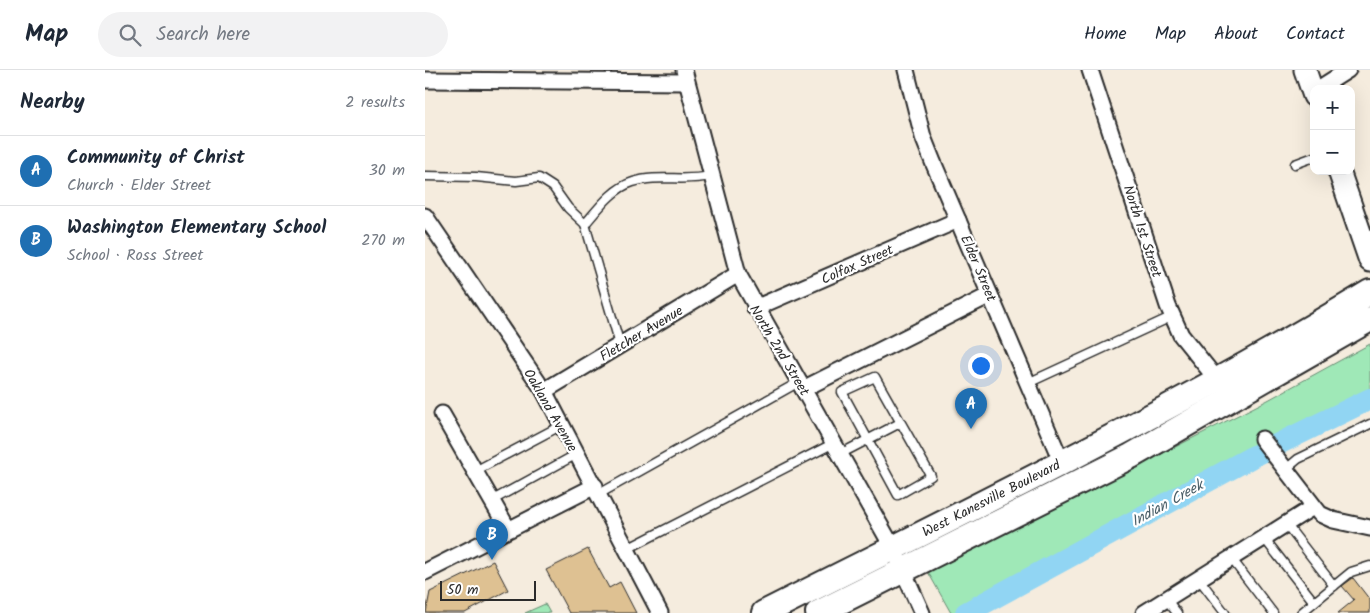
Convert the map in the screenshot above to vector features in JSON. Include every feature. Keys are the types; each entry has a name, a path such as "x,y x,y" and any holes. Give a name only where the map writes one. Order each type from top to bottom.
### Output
{"main road":[{"path":"1224,390 1370,292"},
{"path":"1224,390 1370,319"},
{"name":"West Kanesville Boulevard","path":"764,613 1062,463 1224,390"},
{"name":"West Kanesville Boulevard","path":"818,613 1131,456 1224,390"}],"street":[{"name":"Elder Street","path":"906,70 923,137 1062,463"},
{"name":"North 1st Street","path":"1091,70 1173,316 1181,335 1224,390"},
{"path":"1305,70 1312,85"},
{"path":"1326,85 1348,70"},
{"path":"425,80 685,76"},
{"name":"North 2nd Street","path":"685,76 710,176 738,274 755,308 893,548 922,613"},
{"path":"1340,175 1370,261"},
{"name":"Oakland Avenue","path":"425,216 543,391 597,490 660,613"},
{"name":"Colfax Street","path":"755,308 958,220"},
{"name":"Fletcher Avenue","path":"543,391 738,274"},
{"path":"801,385 990,295"},
{"path":"442,414 508,529"},
{"path":"1262,439 1320,514 1333,520 1370,528"},
{"path":"425,572 508,529 597,490"},
{"path":"1144,613 1313,507"}],"lane":[{"path":"1295,164 1310,158"},
{"path":"425,176 516,180 539,178 553,187 568,208 585,224 620,346"},
{"path":"585,224 611,196 633,182 698,179 710,176"},
{"path":"1028,383 1173,316"},
{"path":"875,376 900,423 931,476 898,495 842,392 875,376"},
{"path":"597,490 801,385"},
{"path":"627,549 837,449 867,440 900,423"},
{"path":"475,471 561,424"},
{"path":"1285,470 1298,459 1370,424"},
{"path":"491,501 577,454"},
{"path":"1286,524 1334,586"},
{"path":"1263,538 1314,602"},
{"path":"1231,558 1273,613"},
{"path":"1301,613 1351,572 1370,566"},
{"path":"1199,579 1225,613"},
{"path":"1166,599 1177,613"}],"green space":[{"path":"1370,344 1370,403 1278,440 981,613 951,613 928,572 1268,400"},
{"path":"545,604 550,613 525,613"}],"building":[{"path":"588,549 609,588 620,582 636,613 569,613 546,570"},
{"path":"493,561 508,590 465,613 426,613 430,592"},
{"path":"1353,578 1370,600 1370,613 1338,613 1354,600 1342,586"}],"waterway":[{"name":"Indian Creek","path":"966,613 1252,457 1370,399"}],"place":[{"name":"Community of Christ","path":"971,429"},
{"name":"Washington Elementary School","path":"492,560"}]}
